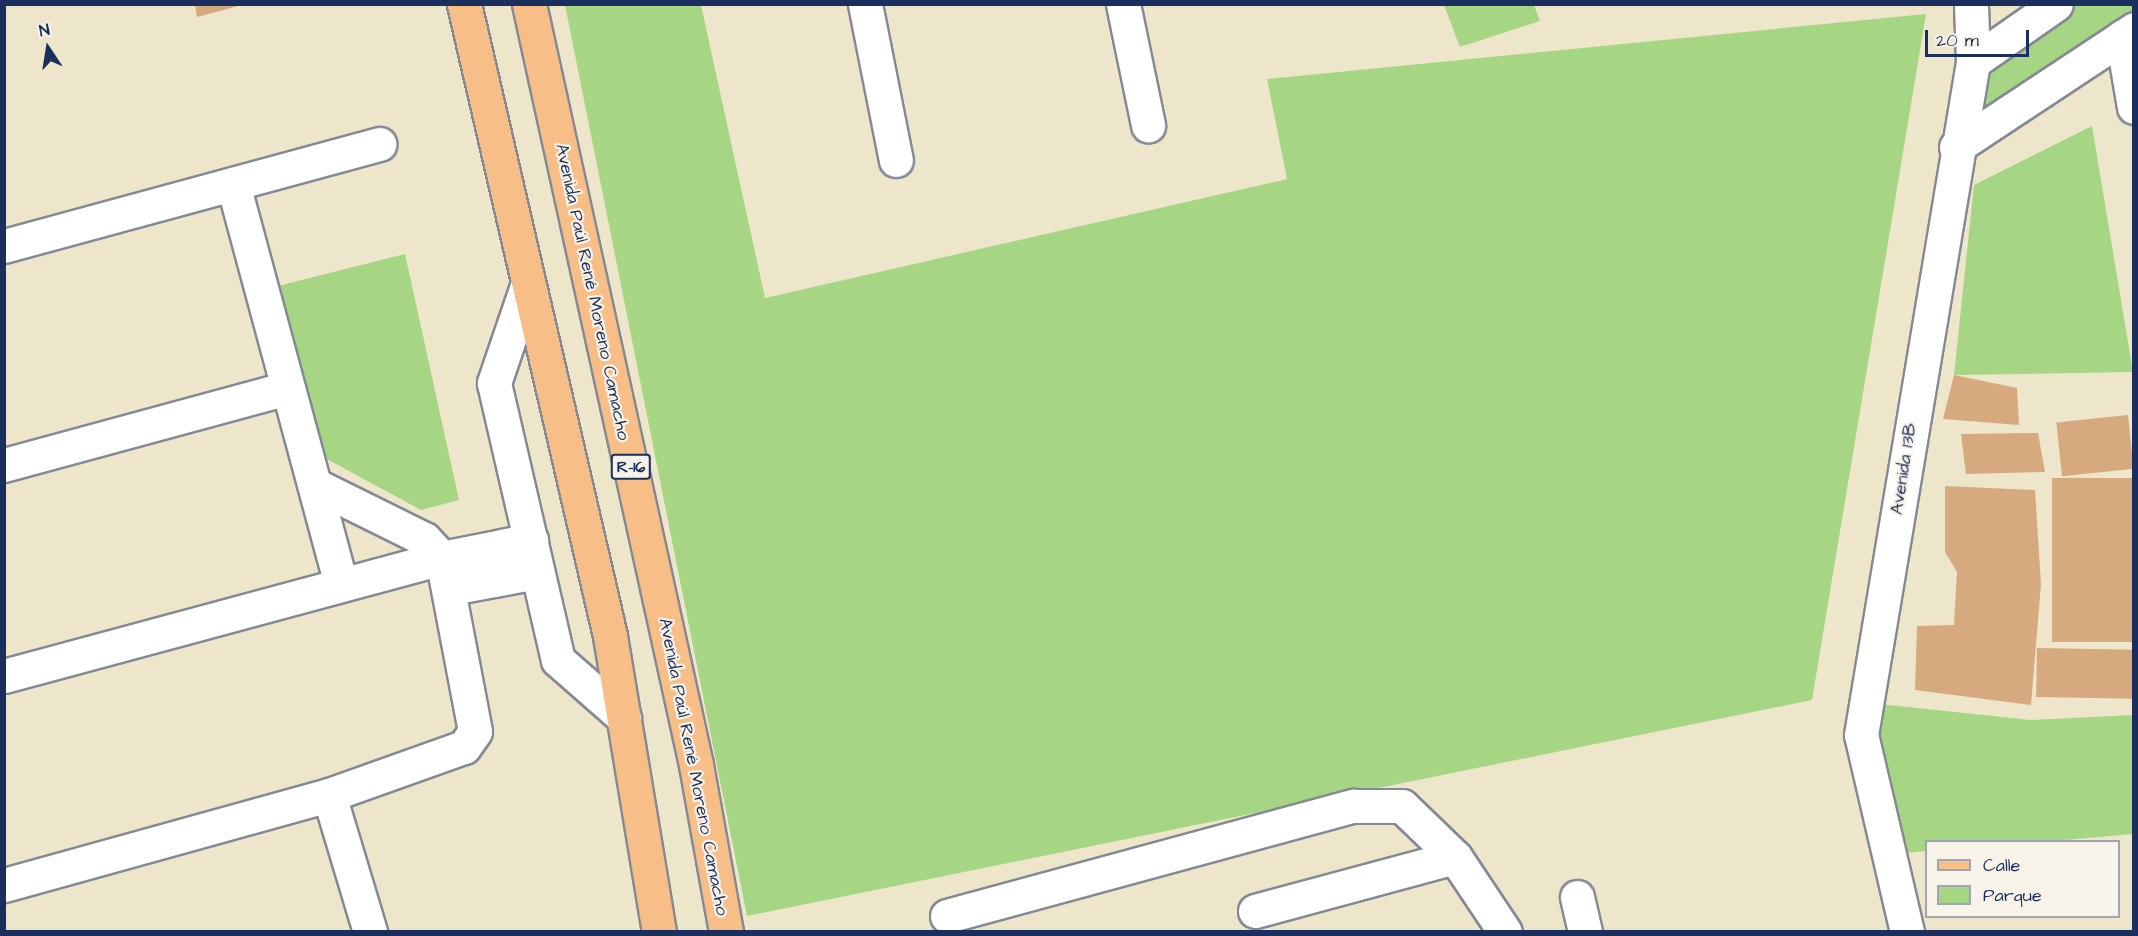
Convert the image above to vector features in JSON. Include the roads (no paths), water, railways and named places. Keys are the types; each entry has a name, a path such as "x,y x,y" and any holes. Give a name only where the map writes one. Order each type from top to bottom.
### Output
{"main road":[{"path":"464,4 610,636 659,932"},
{"name":"Avenida Paúl René Moreno Camacho","path":"529,4 696,765 726,932"}],"street":[{"path":"866,4 896,160"},
{"path":"1123,4 1148,125"},
{"name":"Avenida 13B","path":"1907,932 1861,735 1956,147 1973,62 1971,4"},
{"path":"1973,62 2056,4"},
{"path":"1956,147 2128,33 2133,107"},
{"path":"4,246 379,144"},
{"path":"233,184 341,584"},
{"path":"528,283 494,383 558,660 624,718"},
{"path":"4,465 288,388"},
{"path":"4,885 329,795 445,756 464,747 476,731 447,573 424,539 315,485"},
{"path":"447,573 531,540"},
{"path":"4,675 341,584 447,573 537,572"},
{"path":"329,795 370,932"},
{"path":"947,916 1353,806 1402,806 1455,857 1505,932"},
{"path":"1255,911 1455,857"},
{"path":"1577,897 1586,932"}]}
